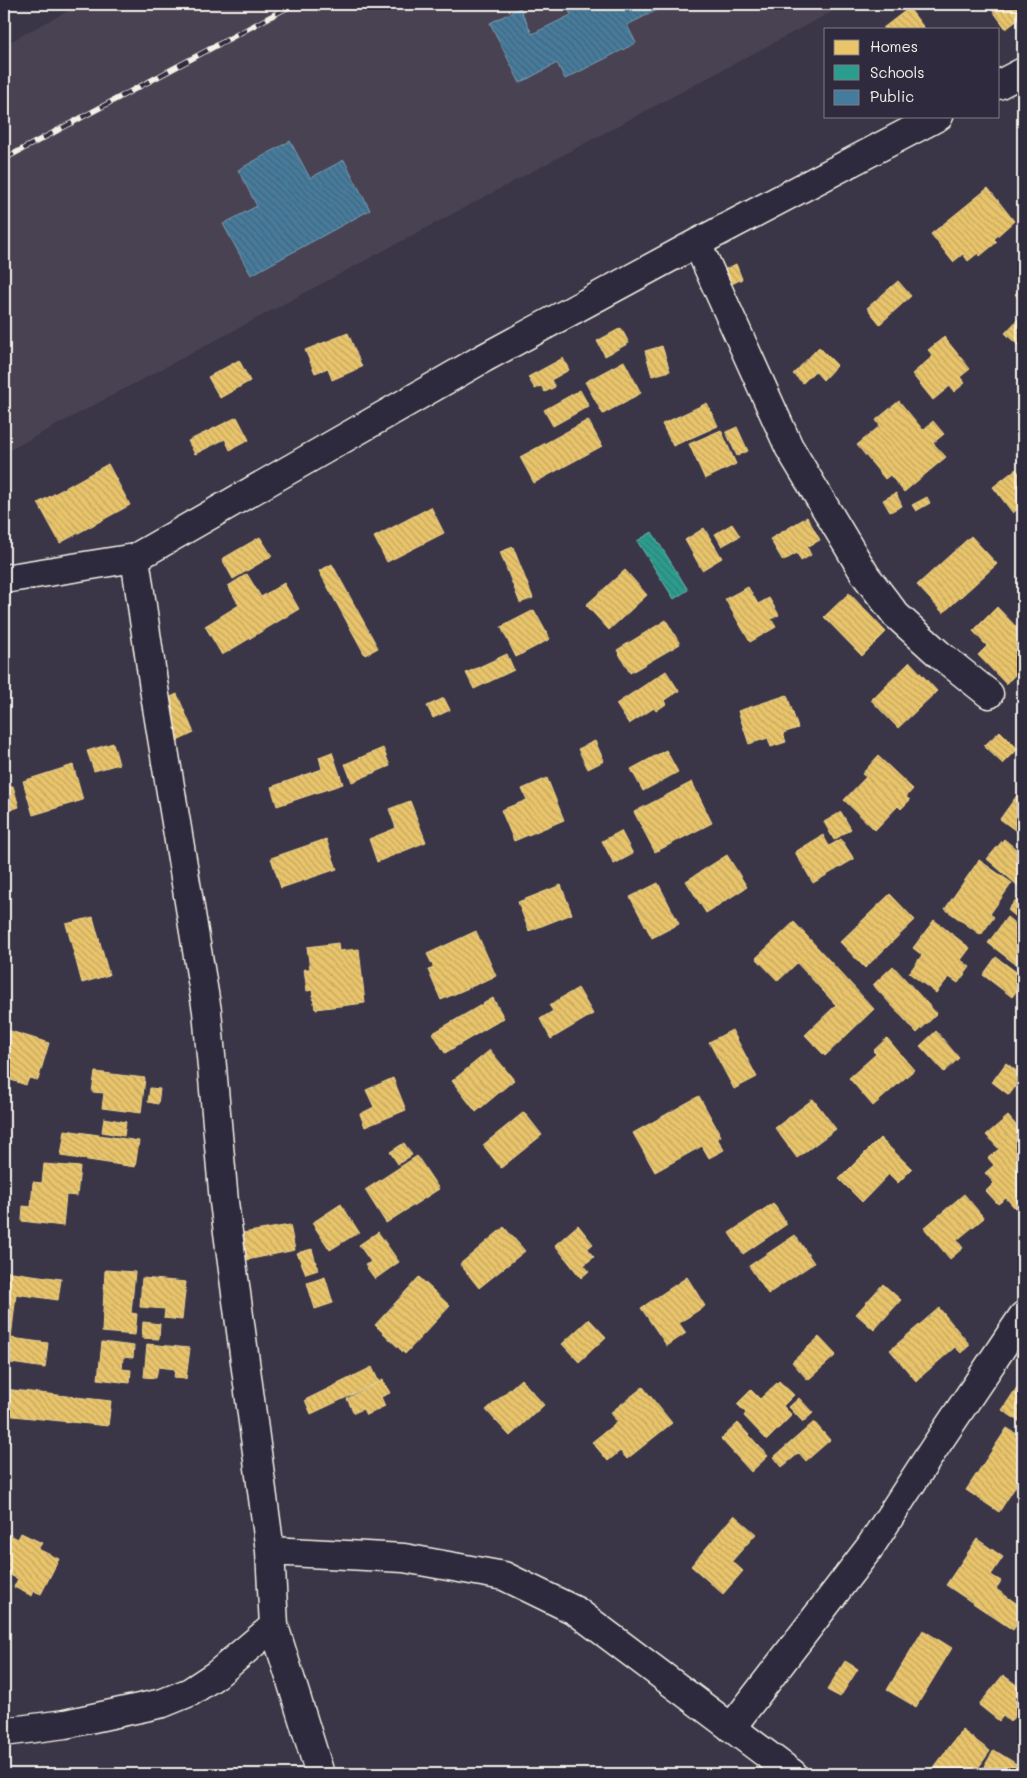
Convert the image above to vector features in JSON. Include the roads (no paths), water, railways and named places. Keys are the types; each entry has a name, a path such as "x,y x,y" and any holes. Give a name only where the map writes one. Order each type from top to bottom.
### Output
{"street":[{"path":"1000,84 1023,72"},
{"path":"4,578 135,558 460,372 697,242 934,118"},
{"path":"697,242 790,448 866,576 896,615 939,654 989,694"},
{"path":"135,558 155,695 207,1011 224,1202 270,1551 274,1626 320,1774"},
{"path":"731,1728 870,1547 1023,1316"},
{"path":"270,1551 404,1558 504,1576 576,1611 793,1774"},
{"path":"4,1732 65,1724 163,1703 190,1692 216,1675 274,1626"}],"railway":[{"path":"4,159 294,4"}]}
